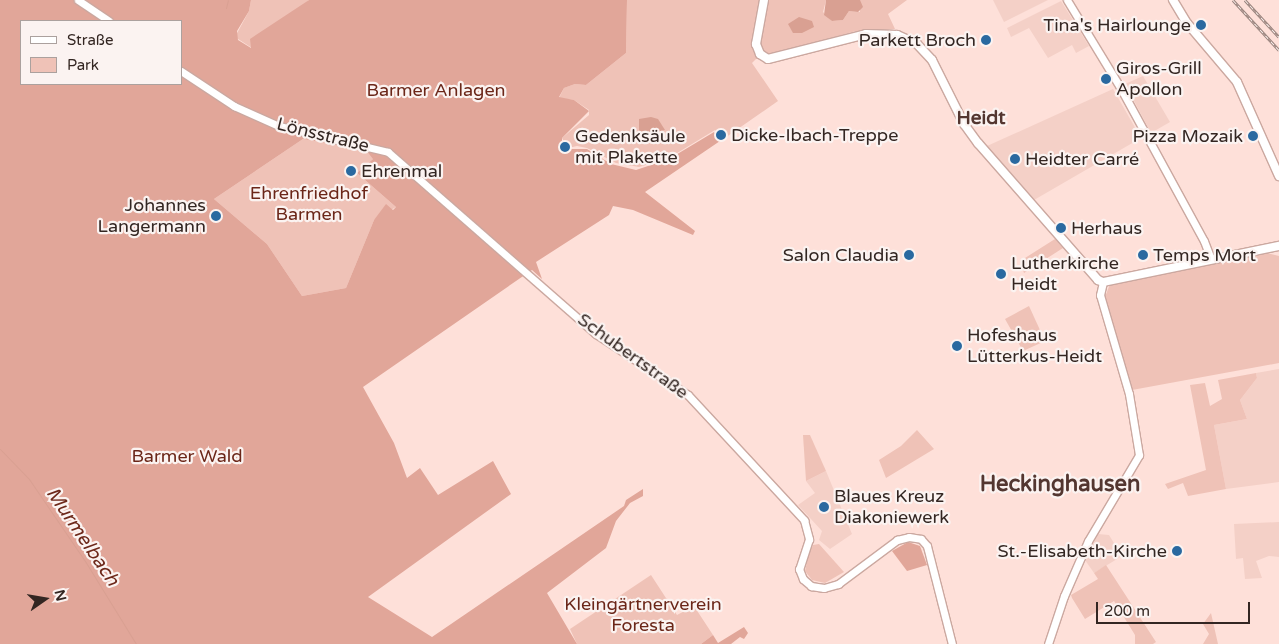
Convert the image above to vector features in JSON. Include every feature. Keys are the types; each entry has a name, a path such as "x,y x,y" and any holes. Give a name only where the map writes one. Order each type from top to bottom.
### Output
{"main road":[{"path":"764,0 756,44 760,54 768,59 866,34 897,36 917,44 932,60 964,124 978,143 1103,282 1279,246"},
{"path":"1173,0 1187,23 1237,82 1279,176"}],"street":[{"path":"78,0 108,20"},
{"path":"1067,0 1124,94 1204,241 1210,259"},
{"name":"Lönsstraße","path":"182,72 234,106 279,126 388,152"},
{"name":"Schubertstraße","path":"388,152 596,334 674,384 701,408 804,520 810,533 800,562 800,574 807,583 819,588 844,581 902,538 921,539 929,552 952,644"},
{"path":"1048,644 1064,596 1088,541 1139,454 1129,394 1100,295 1103,282"}],"shaded area":[{"path":"826,0 860,0 863,7 858,12 849,11 843,20 832,21 824,15"},
{"path":"993,0 1048,0 1004,22"},
{"path":"1061,1 1089,46 1076,53 1072,45 1048,58 1029,28 1011,37 1007,28"},
{"path":"799,17 812,21 814,27 802,33 793,33 788,24"},
{"path":"1143,76 1170,122 1151,133 1125,84"},
{"path":"1113,89 1141,138 1034,200 987,146"},
{"path":"651,117 658,119 665,130 650,133 639,131 639,119"},
{"path":"1279,369 1279,482 1226,489 1214,425 1247,419 1240,400 1257,378 1256,373"},
{"path":"826,471 852,534 830,549 819,540 822,531 798,505 815,493 806,481"},
{"path":"1279,522 1279,557 1269,556 1256,561 1262,578 1245,579 1243,558 1236,559 1234,524"},
{"path":"1098,534 1109,535 1122,556 1094,573 1085,560"}],"green space":[{"name":"Barmer Wald","path":"0,0 251,0 249,11 237,31 238,40 251,48 250,39 309,0 627,0 626,53 586,85 575,84 564,88 559,97 574,100 589,111 562,138 562,143 568,149 587,149 611,164 636,170 669,159 714,132 720,141 645,192 695,231 693,235 633,210 613,206 609,215 536,262 542,279 532,270 363,387 394,443 407,478 420,468 438,495 493,461 511,494 368,597 432,637 624,506 626,500 643,489 643,496 630,503 616,521 606,548 547,593 577,644 0,644","holes":["303,139 366,150 373,159 357,173 396,207 393,210 386,204 374,220 346,288 302,296 267,244 214,199"]},
{"path":"251,0 309,0 252,48 235,37 249,11"},
{"path":"627,0 826,0 823,12 832,21 843,20 849,11 860,12 860,0 907,0 888,14 895,29 856,31 756,59 752,63 778,101 722,140 715,130 669,158 639,167 616,163 587,148 577,146 568,148 562,138 589,115 589,110 574,100 559,98 564,88 575,84 586,85 626,53"},
{"name":"Ehrenfriedhof Barmen","path":"303,139 366,150 373,156 373,159 357,173 396,207 374,220 346,288 302,296 267,244 214,199"},
{"path":"1055,239 1063,248 1024,273 1023,270 1029,264 1025,258"},
{"path":"1267,253 1279,256 1279,363 1132,390 1105,297 1110,284"},
{"path":"1029,306 1045,341 1023,351 1005,319"},
{"path":"1256,373 1257,378 1240,400 1247,419 1214,425 1226,489 1188,496 1183,483 1168,489 1165,484 1206,470 1190,385 1205,383 1210,406 1222,399 1218,380"},
{"path":"917,430 934,449 886,478 879,460 901,446"},
{"path":"803,435 810,435 826,471 806,481"},
{"path":"908,542 920,546 927,565 907,571 892,551"},
{"path":"819,544 844,572 825,583 812,580 805,571 813,545"},
{"path":"1106,565 1156,642 1153,644 1135,644 1135,635 1114,601 1085,619 1072,598 1071,595 1098,579 1094,573"},
{"name":"Kleingärtnerverein Foresta","path":"651,575 677,615 694,606 713,635 701,644 577,644 570,629"},
{"path":"1211,613 1218,644 1203,644 1209,634 1203,624"},
{"path":"744,627 748,633 744,639 740,637 731,644 701,644 713,635 718,643"}],"waterway":[{"path":"226,8 228,0"},
{"name":"Murmelbach","path":"0,449 29,479 85,561 136,644"}],"railway":[{"path":"1233,0 1279,50"},
{"path":"1245,0 1279,37"}],"place":[{"name":"Tina's Hairlounge","path":"1201,25"},
{"name":"Parkett Broch","path":"986,40"},
{"name":"Giros-Grill Apollon","path":"1106,79"},
{"name":"Dicke-Ibach-Treppe","path":"721,135"},
{"name":"Pizza Mozaik","path":"1253,136"},
{"name":"Gedenksäule mit Plakette","path":"565,147"},
{"name":"Heidter Carré","path":"1015,159"},
{"name":"Ehrenmal","path":"351,171"},
{"name":"Johannes Langermann","path":"216,216"},
{"name":"Herhaus","path":"1061,228"},
{"name":"Salon Claudia","path":"909,255"},
{"name":"Temps Mort","path":"1143,255"},
{"name":"Lutherkirche Heidt","path":"1001,274"},
{"name":"Hofeshaus Lütterkus-Heidt","path":"957,346"},
{"name":"Blaues Kreuz Diakoniewerk","path":"824,507"},
{"name":"St.-Elisabeth-Kirche","path":"1177,551"}],"district":[{"name":"Heidt","path":"981,119"},
{"name":"Heckinghausen","path":"1060,485"}],"park label":[{"name":"Barmer Anlagen","path":"436,90"}]}
